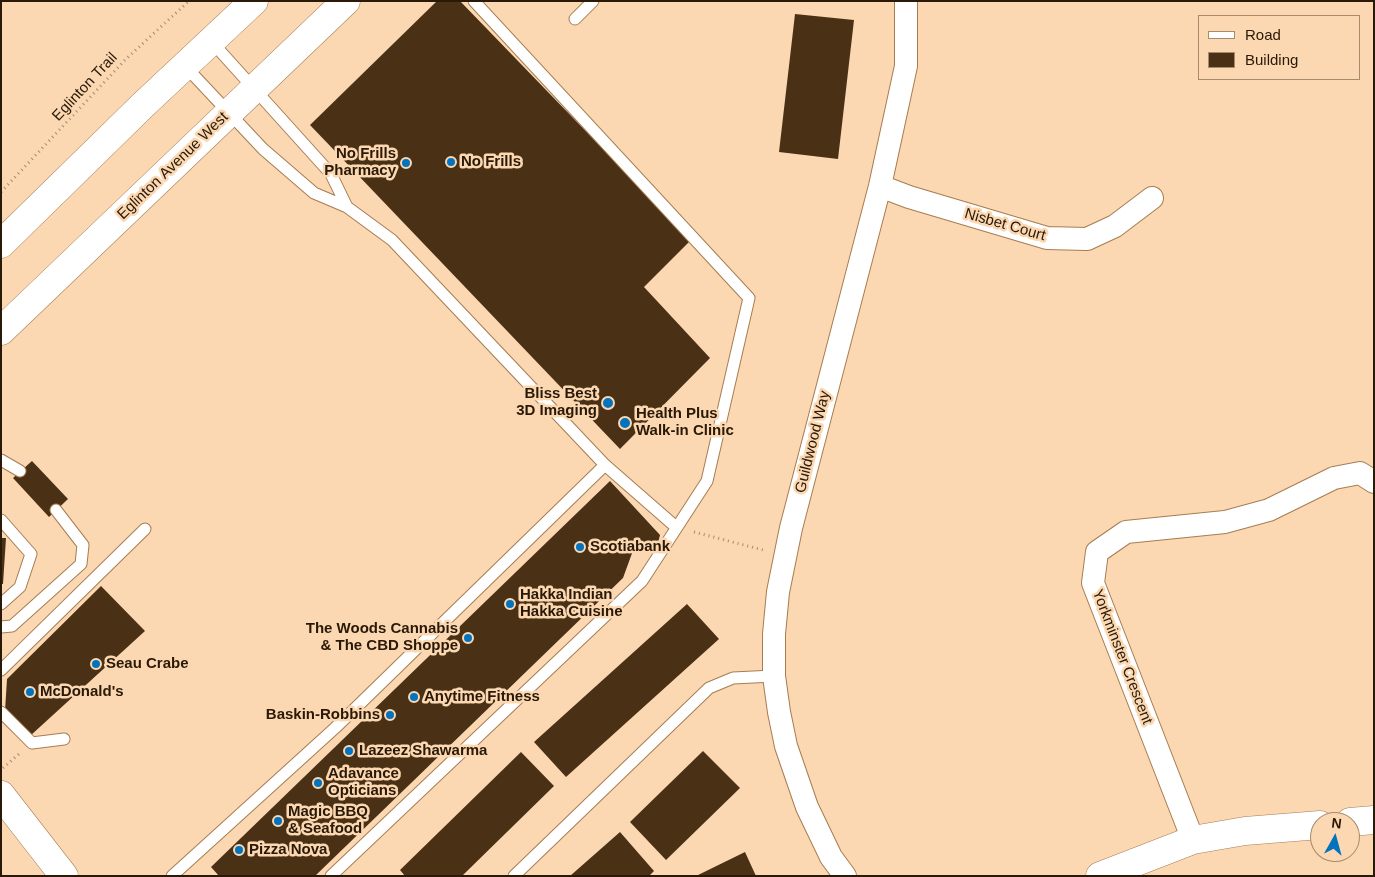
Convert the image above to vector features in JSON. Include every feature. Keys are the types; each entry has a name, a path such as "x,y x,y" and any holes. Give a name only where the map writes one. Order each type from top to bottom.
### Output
{"main road":[{"path":"1,244 254,1"},
{"name":"Eglinton Avenue West","path":"1,331 346,1"},
{"path":"1,795 64,876"},
{"path":"1360,821 1374,820"},
{"path":"1100,876 1193,840 1245,831 1310,826"}],"street":[{"name":"Guildwood Way","path":"844,876 831,858 807,807 786,746 778,712 774,676 778,592 857,266 880,186 906,66 906,1"},
{"name":"Nisbet Court","path":"880,186 909,197 1048,238 1087,239 1115,226 1152,198"},
{"name":"Yorkminster Crescent","path":"1193,840 1093,583 1097,552 1126,532 1225,522 1269,510 1334,478 1360,473 1374,482"}],"lane":[{"path":"331,876 642,581 707,481 749,298 474,1"},
{"path":"575,19 592,1"},
{"path":"211,41 331,174 347,207"},
{"path":"185,66 263,149 314,193 347,207 392,240 605,466 676,527"},
{"path":"1,460 20,471"},
{"path":"180,873 335,728 605,466"},
{"path":"1,627 12,626 82,564 83,545 56,510"},
{"path":"1,520 31,554 20,586 1,604"},
{"path":"1,670 145,529"},
{"path":"514,876 709,688 732,678 774,676"},
{"path":"1,712 32,743 64,738"}],"path":[{"name":"Eglinton Trail","path":"1,192 126,60 189,1"},
{"path":"676,527 785,558"}],"building":[{"path":"437,1 460,1 691,240 644,287 710,358 620,449 310,125"},
{"path":"795,14 854,20 838,159 779,152"},
{"path":"32,461 68,499 49,517 13,478"},
{"path":"610,481 660,535 656,551 635,545 623,578 315,876 219,876 211,867"},
{"path":"1,538 6,538 3,584 1,584"},
{"path":"101,586 145,631 30,736 5,711 7,679"},
{"path":"687,604 719,639 566,777 534,742"},
{"path":"703,751 740,788 666,860 630,822"},
{"path":"521,752 554,786 462,876 405,876 400,870"},
{"path":"620,832 654,871 649,876 570,876"},
{"path":"745,852 756,876 696,876"}],"place":[{"name":"No Frills","path":"451,162"},
{"name":"No Frills Pharmacy","path":"406,163"},
{"name":"Bliss Best 3D Imaging","path":"608,403"},
{"name":"Health Plus Walk-in Clinic","path":"625,423"},
{"name":"Scotiabank","path":"580,547"},
{"name":"Hakka Indian Hakka Cuisine","path":"510,604"},
{"name":"The Woods Cannabis & The CBD Shoppe","path":"468,638"},
{"name":"Seau Crabe","path":"96,664"},
{"name":"McDonald's","path":"30,692"},
{"name":"Anytime Fitness","path":"414,697"},
{"name":"Baskin-Robbins","path":"390,715"},
{"name":"Lazeez Shawarma","path":"349,751"},
{"name":"Adavance Opticians","path":"318,783"},
{"name":"Magic BBQ & Seafood","path":"278,821"},
{"name":"Pizza Nova","path":"239,850"}]}
